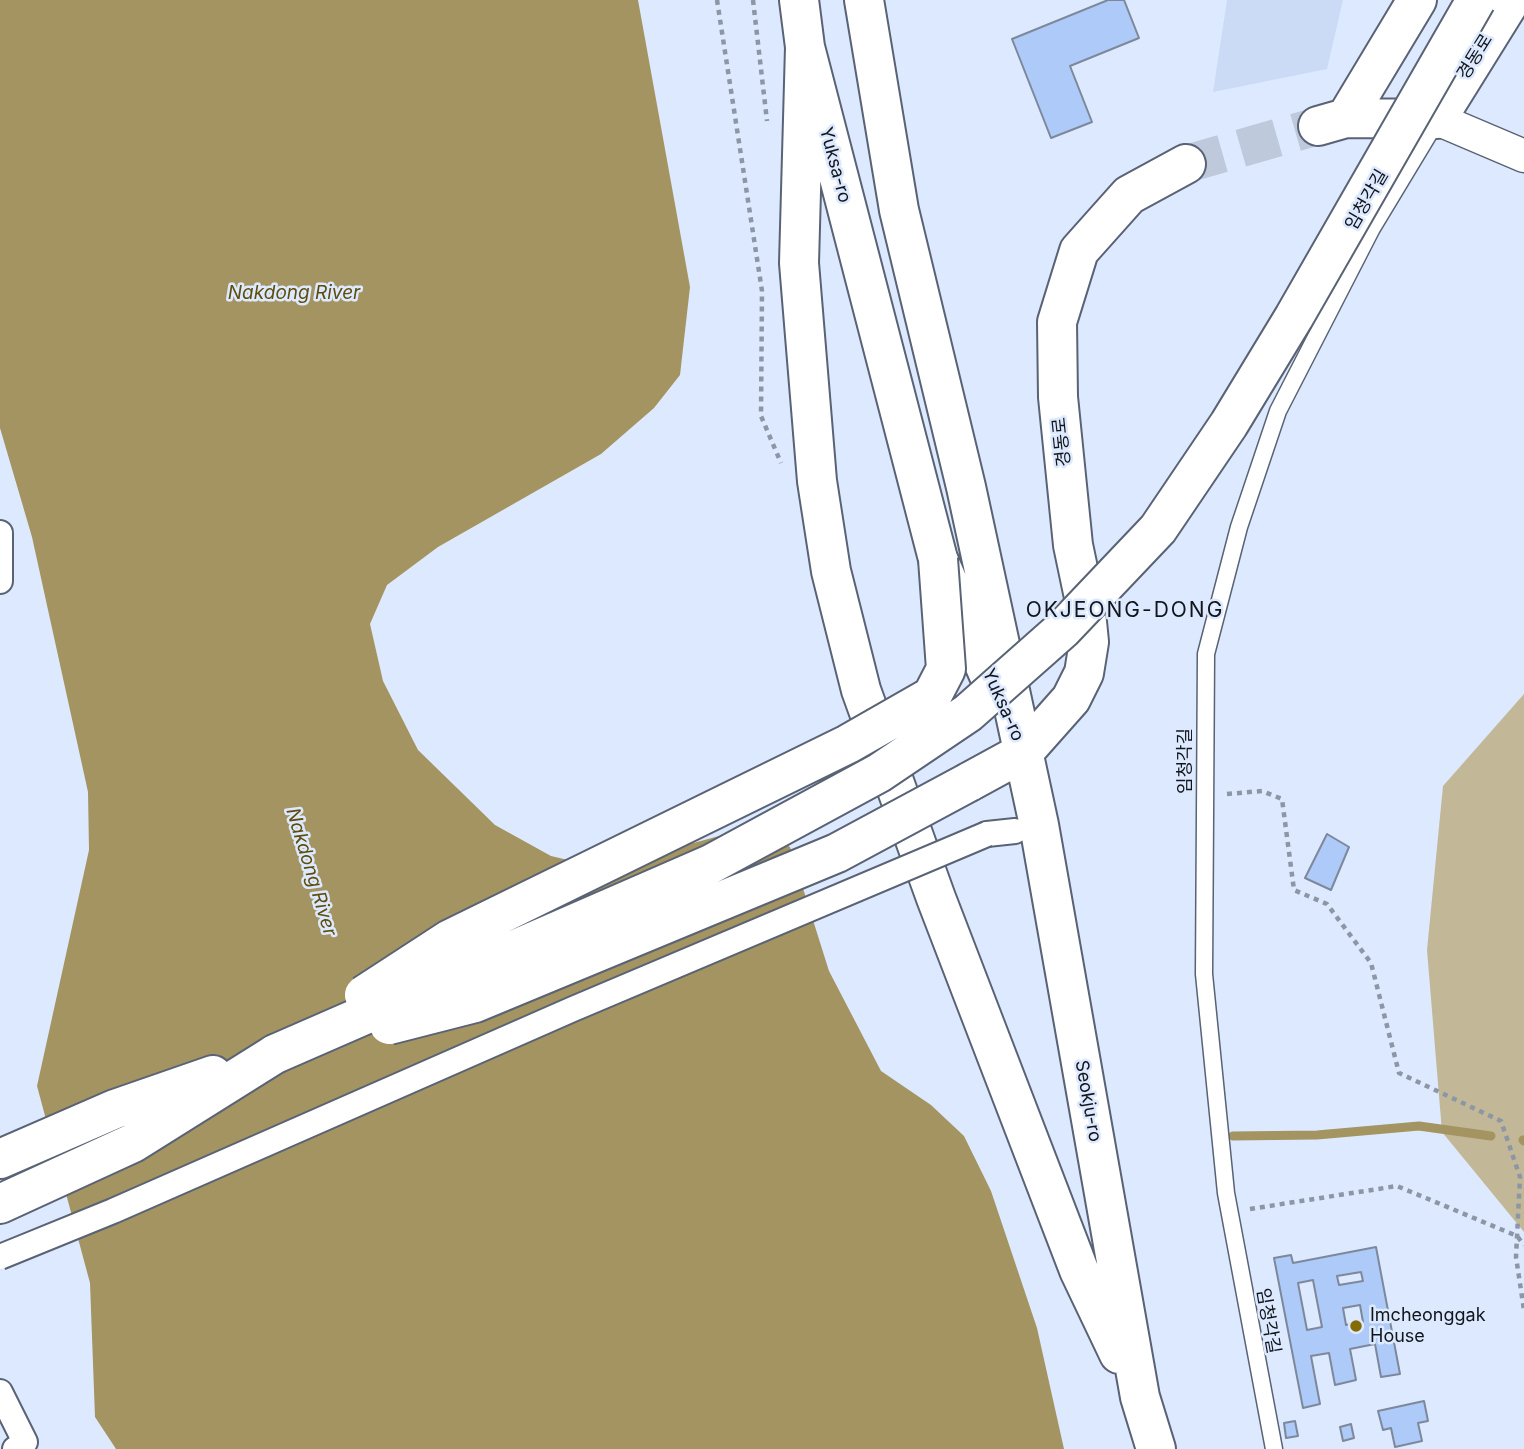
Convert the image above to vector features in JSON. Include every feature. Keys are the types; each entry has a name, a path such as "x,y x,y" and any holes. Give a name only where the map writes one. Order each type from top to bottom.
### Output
{"street":[{"name":"Yuksa-ro","path":"799,0 805,47 937,559 1024,752"},
{"name":"Yuksa-ro","path":"864,0 899,210 966,487 1024,752"},
{"path":"1417,0 1332,122 1437,119 1524,156"},
{"path":"0,1159 115,1109 275,1054 711,864 879,773 968,713 1063,629 1158,529 1229,424 1294,317 1476,0"},
{"name":"경동로","path":"1437,119 1511,0"},
{"path":"805,47 799,263 817,481 831,571 861,690 936,898 1079,1270 1140,1397"},
{"name":"경동로","path":"275,1054 475,1003 837,853 1024,752 1071,699 1084,673 1089,642 1073,545 1058,397 1057,322 1079,251 1129,195 1186,164"},
{"path":"0,533 0,581"},
{"path":"0,1204 133,1143 450,939 848,744 932,696 946,669 937,559"},
{"name":"Seokju-ro","path":"1024,752 1140,1397 1156,1449"},
{"path":"0,1257 113,1211 586,1003 987,834 1015,831"},
{"path":"0,1392 25,1442 15,1449"}],"lane":[{"name":"임청각길","path":"1274,1449 1229,1213 1203,974 1206,654 1239,527 1278,411 1372,228 1437,119"}],"path":[{"path":"1205,796 1262,791 1282,799 1294,890 1327,904 1371,963 1399,1073 1501,1121 1520,1177 1516,1257 1524,1310"},
{"path":"1229,1213 1397,1186 1517,1236 1524,1245"}],"shaded area":[{"path":"1227,0 1343,0 1327,69 1213,92"},
{"path":"1524,694 1524,1232 1442,1132 1427,950 1443,786"}],"water":[{"name":"Nakdong River","path":"0,0 638,0 690,287 680,375 654,408 601,454 438,547 387,585 370,624 383,681 418,750 495,825 551,856 602,868 752,827 790,847 829,971 881,1071 931,1105 964,1136 991,1191 1037,1328 1064,1449 116,1449 95,1417 90,1283 37,1086 89,850 88,792 32,537 0,428"}],"building":[{"path":"1108,0 1124,0 1139,38 1070,66 1092,122 1051,138 1012,39"},
{"path":"1327,834 1349,847 1331,890 1305,878"},
{"name":"Imcheonggak House","path":"1376,1247 1400,1374 1381,1377 1375,1344 1350,1349 1356,1380 1335,1385 1329,1353 1311,1356 1320,1404 1303,1408 1274,1258 1291,1255 1293,1263","holes":["1361,1272 1363,1281 1339,1285 1337,1276","1313,1280 1322,1327 1307,1330 1298,1283","1360,1305 1363,1322 1346,1325 1343,1308"]},
{"path":"1424,1401 1428,1421 1418,1423 1422,1441 1395,1447 1391,1428 1383,1430 1378,1411"},
{"path":"1295,1421 1298,1436 1286,1438 1284,1423"},
{"path":"1351,1424 1354,1438 1343,1441 1340,1427"}],"waterway":[{"path":"1233,1136 1317,1135 1419,1126 1491,1136"}],"tunnel":[{"path":"1186,164 1318,126"}],"place":[{"name":"Imcheonggak House","path":"1356,1326"}],"district":[{"name":"OKJEONG-DONG","path":"1125,611"}]}
